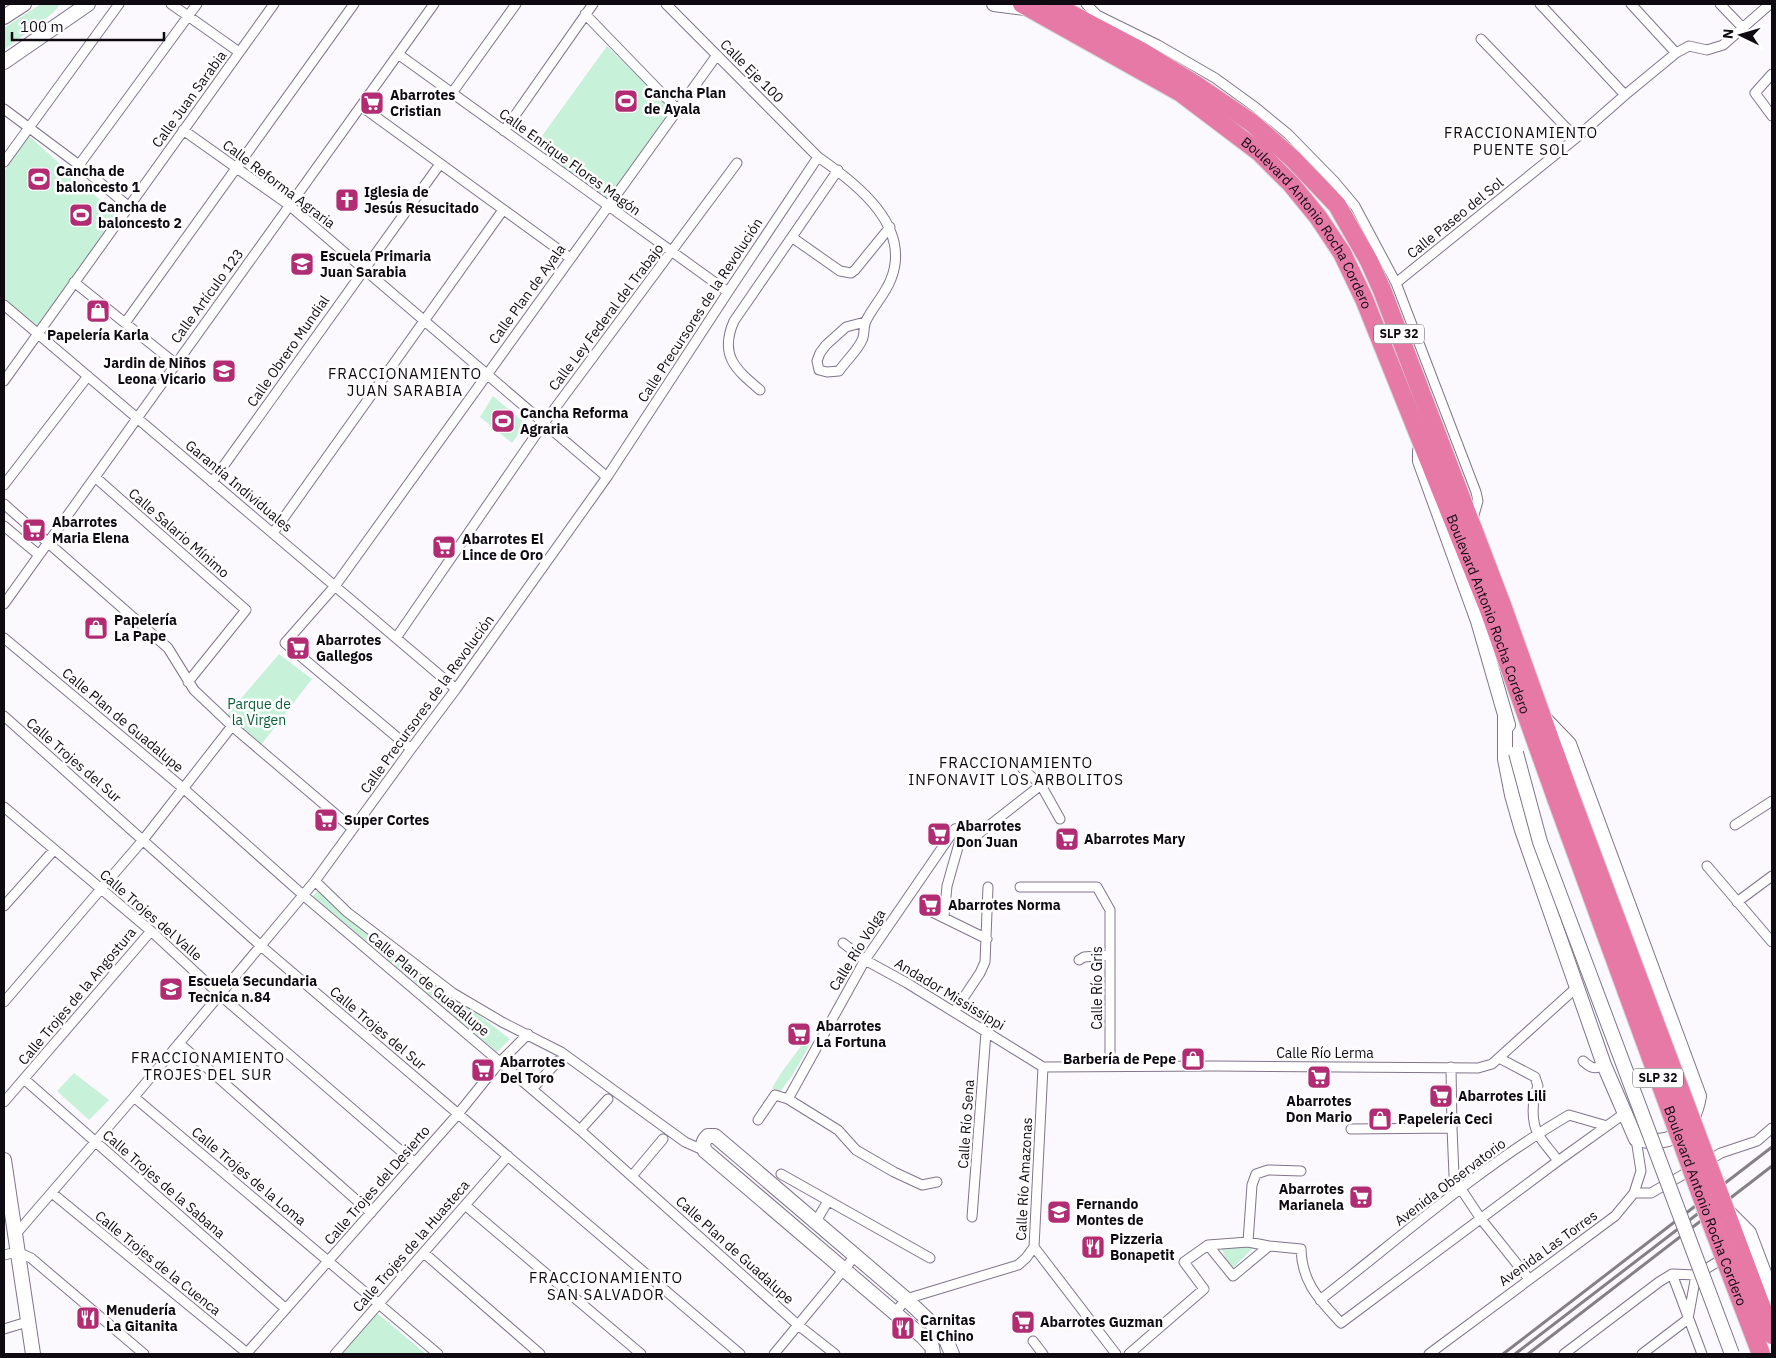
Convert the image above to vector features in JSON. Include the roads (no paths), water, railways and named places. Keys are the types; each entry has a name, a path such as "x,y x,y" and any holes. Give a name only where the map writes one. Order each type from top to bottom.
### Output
{"highway":[{"name":"Boulevard Antonio Rocha Cordero","path":"1052,4 1094,20 1252,123 1293,159 1336,205 1370,261 1502,605 1540,714 1564,799 1713,1228 1761,1354"},
{"name":"Boulevard Antonio Rocha Cordero","path":"1028,7 1181,93 1259,152 1291,184 1318,217 1342,253 1364,299 1489,610 1726,1209 1772,1334"}],"street":[{"path":"4,17 24,4"},
{"path":"4,62 88,4"},
{"path":"4,162 119,4"},
{"path":"171,4 240,52"},
{"path":"79,165 197,4"},
{"name":"Calle Juan Sarabia","path":"4,381 274,4"},
{"path":"125,323 354,4"},
{"name":"Calle Artículo 123","path":"4,604 434,4"},
{"path":"452,93 516,4"},
{"path":"504,130 593,4"},
{"name":"Calle Eje 100","path":"666,4 818,157 838,170 864,192 890,227"},
{"name":"Boulevard Antonio Rocha Cordero","path":"994,4 1028,7"},
{"path":"1086,4 1094,20 1158,45 1216,78 1255,107 1288,134 1334,181 1355,206 1396,283 1476,492 1478,501 1471,525"},
{"path":"1540,4 1624,95"},
{"path":"1630,4 1676,53"},
{"path":"1720,4 1743,28"},
{"name":"Calle Paseo del Sol","path":"1396,283 1576,138 1624,95 1676,53 1689,46 1707,50 1723,45 1770,4"},
{"path":"585,14 677,109"},
{"path":"1481,38 1576,138"},
{"name":"Calle Enrique Flores Magón","path":"398,54 728,292"},
{"name":"Calle Plan de Ayala","path":"411,749 285,643 335,586 717,55"},
{"path":"1772,74 1755,94 1772,116"},
{"path":"361,106 570,258"},
{"path":"4,109 79,165 128,206"},
{"name":"Calle Reforma Agraria","path":"184,130 289,205 607,477"},
{"name":"Calle Precursores de la Revolución","path":"14,1235 96,1142 315,882 456,689 607,477 818,157"},
{"name":"Calle Ley Federal del Trabajo","path":"396,638 544,423 737,163"},
{"name":"Calle Obrero Mundial","path":"212,482 440,164"},
{"path":"760,390 740,373 729,355 728,335 734,321 793,238 838,170"},
{"path":"273,533 503,210"},
{"path":"793,238 840,271 851,272 856,270 890,227"},
{"path":"865,322 846,327 826,345 817,361 819,370 827,372 839,371 862,340 865,322 883,296 892,277 896,255 890,227"},
{"path":"74,282 176,364"},
{"name":"Garantía Individuales","path":"4,305 456,689"},
{"path":"4,485 88,376"},
{"path":"1420,440 1420,462 1478,621 1540,842 1732,1354"},
{"name":"Calle Salario Mínimo","path":"95,477 246,610 188,682"},
{"path":"4,504 168,648 194,690 232,726 353,829"},
{"path":"4,526 39,555"},
{"name":"Calle Plan de Guadalupe","path":"4,638 183,788 303,895 580,1130 798,1325 835,1354"},
{"path":"1505,716 1505,759 1512,795 1522,830 1604,1065 1636,1139 1651,1142 1665,1140 1679,1134 1690,1124 1696,1111 1699,1096 1569,744 1540,714"},
{"name":"Calle Trojes del Sur","path":"4,716 261,946 740,1354"},
{"path":"4,1002 143,840 232,726"},
{"path":"1022,768 1041,785 1060,819"},
{"name":"Calle Río Volga","path":"788,1099 865,960 955,829 969,836 977,835 1041,785"},
{"path":"1735,825 1772,801"},
{"name":"Calle Trojes del Valle","path":"4,807 151,931 220,995 414,1162"},
{"path":"944,917 947,886 962,833"},
{"path":"4,906 54,850"},
{"path":"1707,866 1772,942"},
{"path":"1737,902 1772,876"},
{"path":"315,882 347,912 453,993 502,1022 561,1052 685,1142 705,1151 923,1337 932,1348 933,1354"},
{"path":"954,1012 980,973 985,962 988,887"},
{"name":"Calle Río Gris","path":"1020,887 1097,888 1110,910 1110,1066"},
{"path":"928,910 987,939"},
{"name":"Calle Trojes de la Angostura","path":"4,1102 151,931"},
{"name":"Andador Mississippi","path":"843,943 865,960 907,983 1043,1067"},
{"path":"1080,960 1084,957 1110,955"},
{"name":"Calle Río Lerma","path":"1043,1067 1478,1068 1492,1064 1578,987"},
{"name":"Calle Río Sena","path":"972,1218 986,1032"},
{"name":"Calle Trojes del Desierto","path":"247,1354 458,1114 500,1062 528,1034"},
{"path":"179,1044 371,1213"},
{"path":"1499,1058 1535,1077 1538,1086 1534,1097 1533,1112 1538,1133 1558,1161"},
{"path":"532,1089 558,1061"},
{"path":"1583,1061 1592,1068 1604,1065"},
{"name":"Calle Río Amazonas","path":"1043,1067 1034,1247 1116,1354"},
{"path":"1451,1067 1454,1174 1461,1189 1481,1219 1529,1279"},
{"name":"Calle Trojes de la Sabana","path":"24,1079 286,1309"},
{"path":"758,1120 775,1095 788,1099 838,1130 856,1150 894,1172 922,1185 937,1182"},
{"name":"Calle Trojes de la Loma","path":"134,1097 438,1354"},
{"path":"580,1130 608,1099"},
{"path":"1129,1354 1204,1288 1184,1262 1208,1245 1248,1242 1302,1249 1305,1276 1320,1300 1341,1323 1558,1161 1625,1114"},
{"name":"Avenida Observatorio","path":"1320,1300 1461,1189 1538,1133 1569,1115 1606,1126"},
{"path":"1350,1129 1452,1128"},
{"path":"1634,1193 1651,1193 1721,1153 1757,1141 1772,1128"},
{"path":"705,1151 703,1146 704,1140 708,1136 714,1136 906,1299 944,1336 952,1354"},
{"path":"632,1176 663,1139"},
{"name":"Avenida Las Torres","path":"1428,1354 1615,1216 1634,1193 1641,1171 1636,1139"},
{"name":"Calle Trojes de la Huasteca","path":"335,1354 508,1156"},
{"path":"4,1160 6,1188 14,1235 10,1254 33,1354"},
{"path":"1248,1242 1252,1185 1256,1174 1268,1170 1301,1171"},
{"path":"781,1174 930,1258"},
{"name":"Calle Trojes de la Cuenca","path":"52,1193 247,1354"},
{"path":"815,1222 828,1201"},
{"path":"465,1205 641,1354"},
{"path":"1726,1209 1749,1233 1772,1294"},
{"path":"1208,1245 1233,1276 1269,1246"},
{"path":"895,1313 906,1299 1018,1265 1034,1247"},
{"path":"1564,1354 1672,1274 1696,1274 1739,1250 1751,1250 1762,1257 1772,1275"},
{"path":"424,1253 540,1354"},
{"path":"10,1254 31,1258 144,1354"},
{"path":"774,1354 855,1256"},
{"path":"1672,1274 1702,1354"},
{"path":"1642,1354 1688,1319 1696,1274"},
{"path":"4,1329 27,1322"},
{"path":"1033,1341 1042,1354"}],"railway":[{"path":"1503,1354 1772,1147"},
{"path":"1528,1354 1772,1166"},
{"path":"1515,1354 1717,1199"}],"place":[{"name":"Cancha Plan de Ayala","path":"626,101"},
{"name":"Abarrotes Cristian","path":"372,103"},
{"name":"Cancha de baloncesto 1","path":"39,179"},
{"name":"Iglesia de Jesús Resucitado","path":"347,200"},
{"name":"Cancha de baloncesto 2","path":"81,215"},
{"name":"Escuela Primaria Juan Sarabia","path":"302,264"},
{"name":"Papelería Karla","path":"98,311"},
{"name":"Jardin de Niños Leona Vicario","path":"224,371"},
{"name":"Cancha Reforma Agraria","path":"503,421"},
{"name":"Abarrotes Maria Elena","path":"34,530"},
{"name":"Abarrotes El Lince de Oro","path":"444,547"},
{"name":"Papelería La Pape","path":"96,628"},
{"name":"Abarrotes Gallegos","path":"298,648"},
{"name":"Super Cortes","path":"326,820"},
{"name":"Abarrotes Don Juan","path":"939,834"},
{"name":"Abarrotes Mary","path":"1067,839"},
{"name":"Abarrotes Norma","path":"930,905"},
{"name":"Escuela Secundaria Tecnica n.84","path":"171,989"},
{"name":"Abarrotes La Fortuna","path":"799,1034"},
{"name":"Barbería de Pepe","path":"1193,1059"},
{"name":"Abarrotes Del Toro","path":"483,1070"},
{"name":"Abarrotes Don Mario","path":"1319,1077"},
{"name":"Abarrotes Lili","path":"1441,1096"},
{"name":"Papelería Ceci","path":"1380,1119"},
{"name":"Abarrotes Marianela","path":"1361,1197"},
{"name":"Fernando Montes de","path":"1059,1212"},
{"name":"Pizzeria Bonapetit","path":"1093,1247"},
{"name":"Menudería La Gitanita","path":"88,1318"},
{"name":"Abarrotes Guzman","path":"1023,1322"},
{"name":"Carnitas El Chino","path":"903,1328"}],"district":[{"name":"FRACCIONAMIENTO PUENTE SOL","path":"1521,142"},
{"name":"FRACCIONAMIENTO JUAN SARABIA","path":"405,382"},
{"name":"FRACCIONAMIENTO INFONAVIT LOS ARBOLITOS","path":"1016,772"},
{"name":"FRACCIONAMIENTO TROJES DEL SUR","path":"208,1066"},
{"name":"FRACCIONAMIENTO SAN SALVADOR","path":"606,1286"}],"park label":[{"name":"Parque de la Virgen","path":"259,712"}]}
